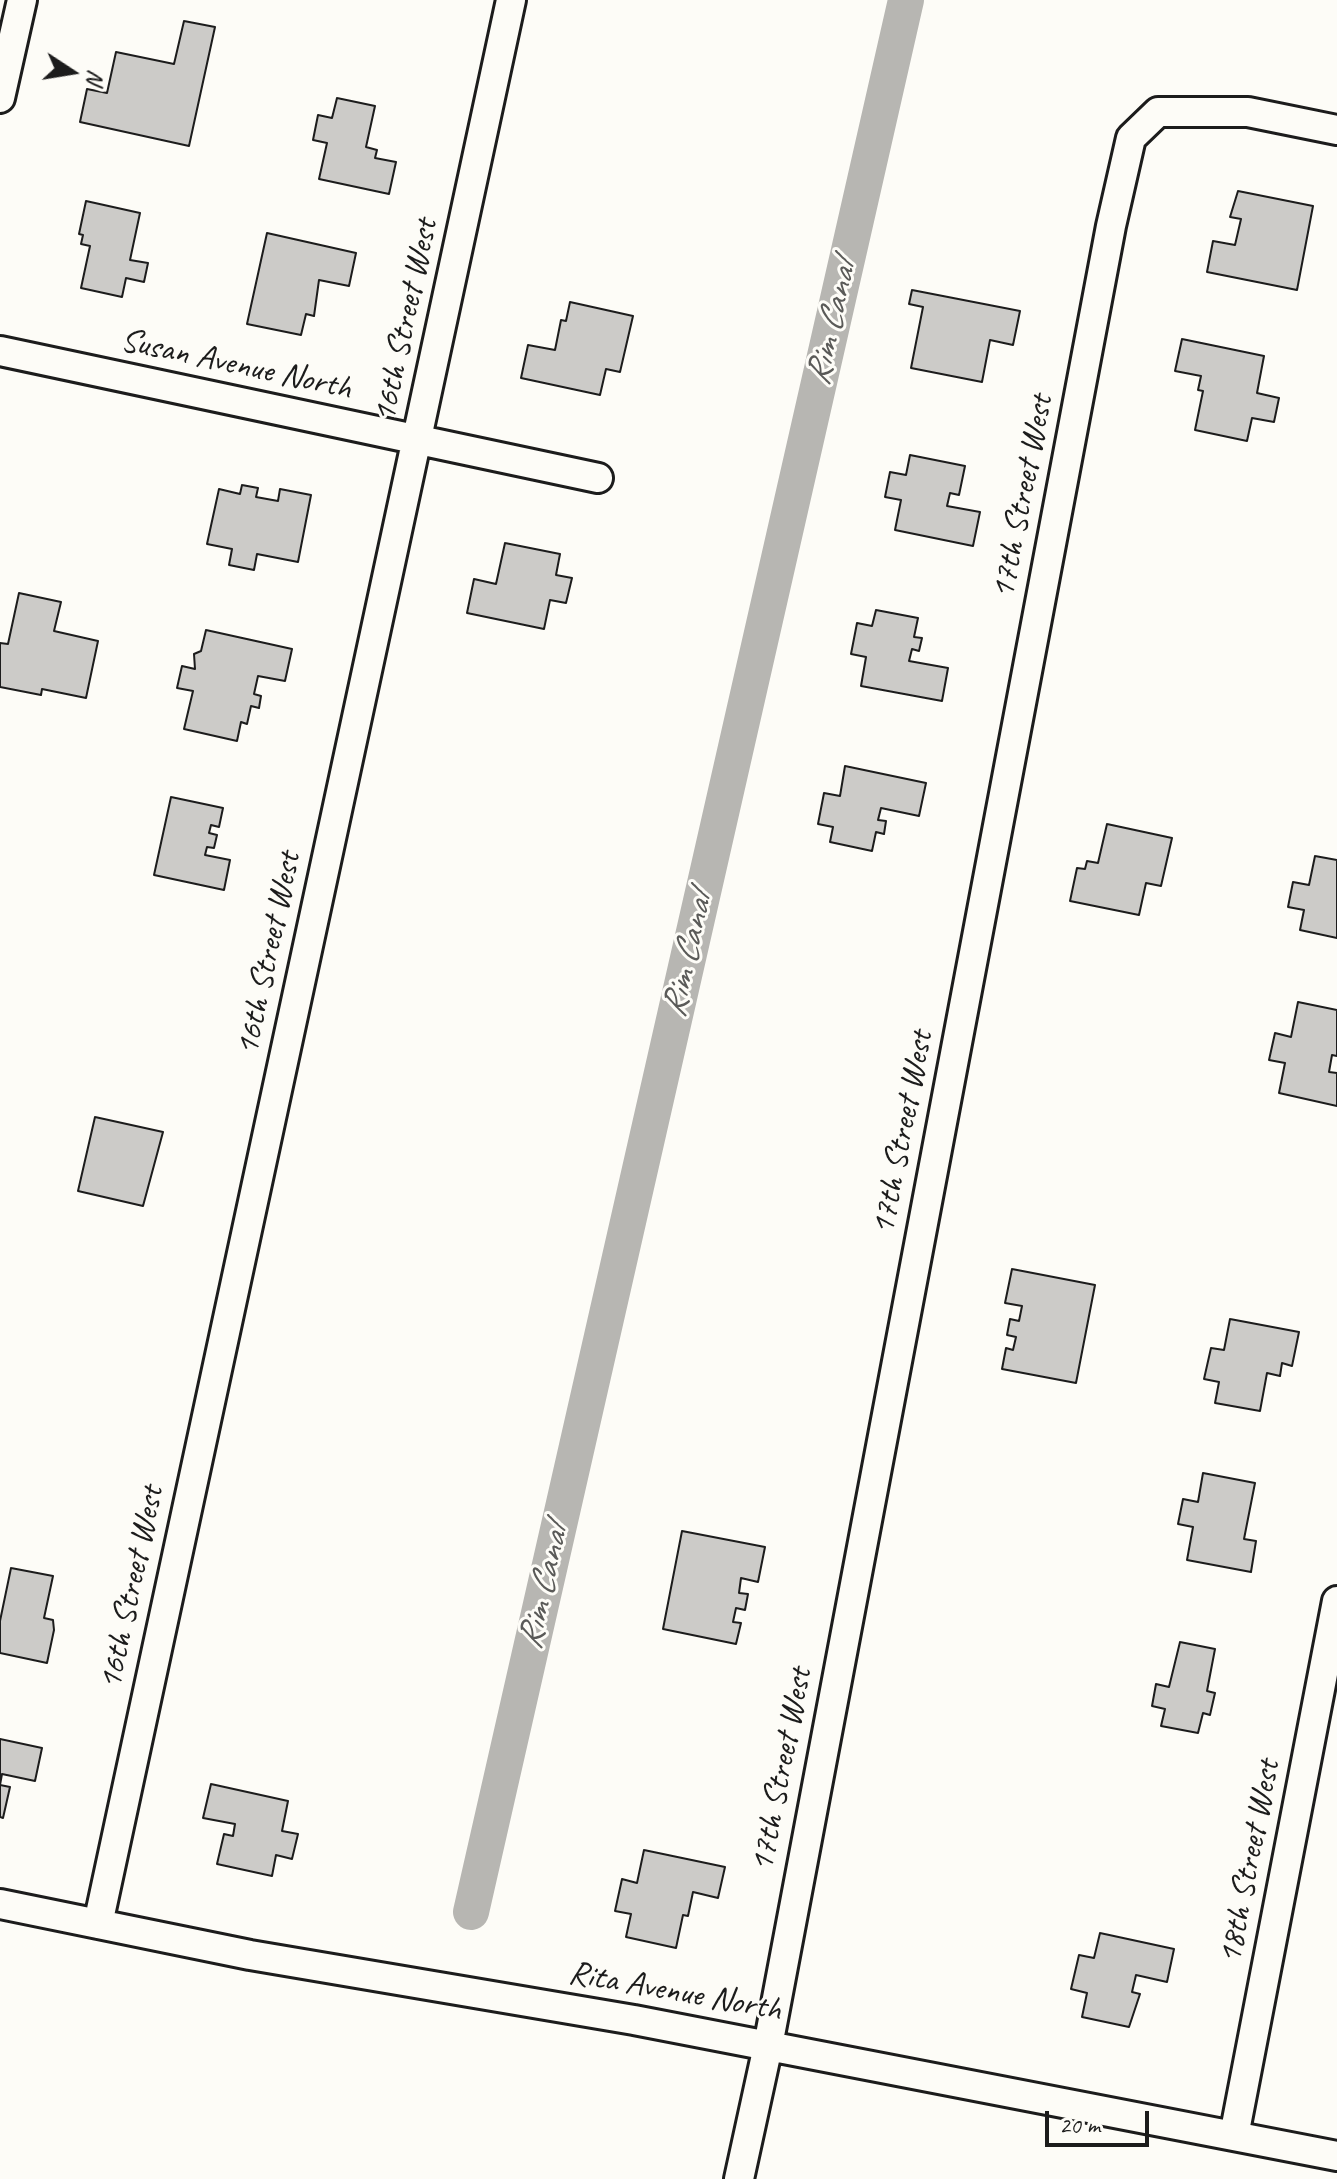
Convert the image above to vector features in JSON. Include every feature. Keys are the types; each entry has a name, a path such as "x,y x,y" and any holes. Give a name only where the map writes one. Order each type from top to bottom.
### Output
{"street":[{"path":"0,98 22,0"},
{"name":"16th Street West","path":"98,1924 511,0"},
{"name":"17th Street West","path":"739,2179 768,2046 1111,226 1131,138 1158,112 1248,112 1337,130"},
{"name":"Susan Avenue North","path":"0,351 598,478"},
{"name":"18th Street West","path":"1234,2136 1337,1601"},
{"name":"Rita Avenue North","path":"0,1904 250,1955 768,2046 1337,2156"}],"building":[{"path":"184,21 215,27 189,146 80,122 87,89 107,93 116,52 174,64"},
{"path":"337,98 375,106 366,147 377,150 375,158 396,162 389,194 319,179 327,143 313,140 318,115 332,118"},
{"path":"1238,191 1313,206 1297,290 1207,272 1213,241 1235,245 1241,219 1230,217"},
{"path":"86,201 140,213 130,260 148,263 144,282 126,278 122,297 81,288 90,246 81,244 83,235 79,234"},
{"path":"267,233 356,253 349,286 319,280 314,316 306,314 301,335 247,324"},
{"path":"912,290 1020,311 1013,345 990,340 982,382 911,368 923,307 909,304"},
{"path":"570,302 633,316 620,372 606,369 600,395 521,378 528,345 555,350 561,320 566,321"},
{"path":"1182,339 1264,356 1257,393 1279,398 1274,422 1252,418 1247,441 1195,430 1203,391 1198,390 1201,376 1175,371"},
{"path":"910,455 965,466 959,495 950,493 947,506 980,512 973,546 895,530 901,500 885,497 890,472 906,475"},
{"path":"242,485 258,488 256,497 278,501 280,489 311,495 298,562 257,554 254,570 229,565 232,549 207,544 219,489 240,494"},
{"path":"505,543 560,554 556,575 572,578 566,603 550,600 544,629 467,613 474,579 496,584"},
{"path":"19,593 61,602 54,631 98,641 86,698 42,689 41,695 0,687 0,643 8,644"},
{"path":"876,610 918,618 914,637 922,638 919,651 912,649 909,661 948,668 942,701 861,686 866,657 851,654 857,623 872,626"},
{"path":"206,630 292,649 285,681 258,676 254,694 261,696 259,708 251,706 247,724 241,722 237,741 184,729 193,691 177,688 182,666 195,669 194,654 201,651"},
{"path":"845,766 926,783 919,816 881,808 878,820 886,821 884,834 876,832 872,851 830,842 833,827 818,824 824,793 840,796"},
{"path":"171,797 223,808 219,827 211,825 209,833 217,835 214,848 207,847 205,855 230,860 224,890 154,875"},
{"path":"1107,824 1172,838 1161,886 1146,883 1139,915 1070,901 1077,868 1085,869 1087,861 1098,863"},
{"path":"1315,856 1337,860 1337,938 1300,930 1304,910 1288,907 1293,882 1309,885"},
{"path":"1298,1002 1337,1010 1337,1056 1332,1055 1329,1072 1337,1073 1337,1106 1279,1093 1285,1063 1269,1060 1275,1033 1291,1037"},
{"path":"95,1117 163,1132 143,1206 78,1191"},
{"path":"1012,1269 1095,1285 1076,1383 1002,1369 1006,1348 1013,1350 1016,1337 1007,1335 1010,1319 1019,1321 1022,1306 1005,1303"},
{"path":"1230,1319 1299,1332 1292,1366 1282,1363 1280,1376 1267,1373 1260,1411 1215,1403 1219,1382 1204,1379 1211,1348 1224,1350"},
{"path":"1203,1473 1255,1483 1244,1539 1256,1541 1251,1572 1187,1560 1193,1527 1178,1524 1183,1499 1198,1502"},
{"path":"682,1531 765,1547 758,1582 741,1578 739,1593 748,1594 745,1610 736,1608 733,1622 741,1623 736,1644 663,1629"},
{"path":"11,1568 53,1576 44,1618 53,1620 54,1630 47,1663 0,1653 0,1621"},
{"path":"1180,1642 1215,1649 1207,1691 1215,1693 1210,1715 1203,1713 1198,1733 1161,1726 1165,1709 1152,1706 1156,1684 1169,1687"},
{"path":"0,1739 42,1748 35,1781 2,1774 0,1785"},
{"path":"211,1784 288,1801 282,1831 298,1834 292,1859 276,1855 272,1876 217,1864 224,1834 233,1836 235,1824 203,1818"},
{"path":"0,1785 10,1787 3,1818 0,1817"},
{"path":"644,1850 725,1867 718,1898 693,1892 688,1916 683,1915 676,1948 626,1937 631,1914 615,1911 622,1879 637,1883"},
{"path":"1100,1933 1174,1949 1167,1982 1136,1975 1132,1992 1140,1994 1129,2027 1082,2017 1087,1993 1071,1989 1079,1955 1094,1958"}],"waterway":[{"name":"Rim Canal","path":"471,1912 906,0"}]}
